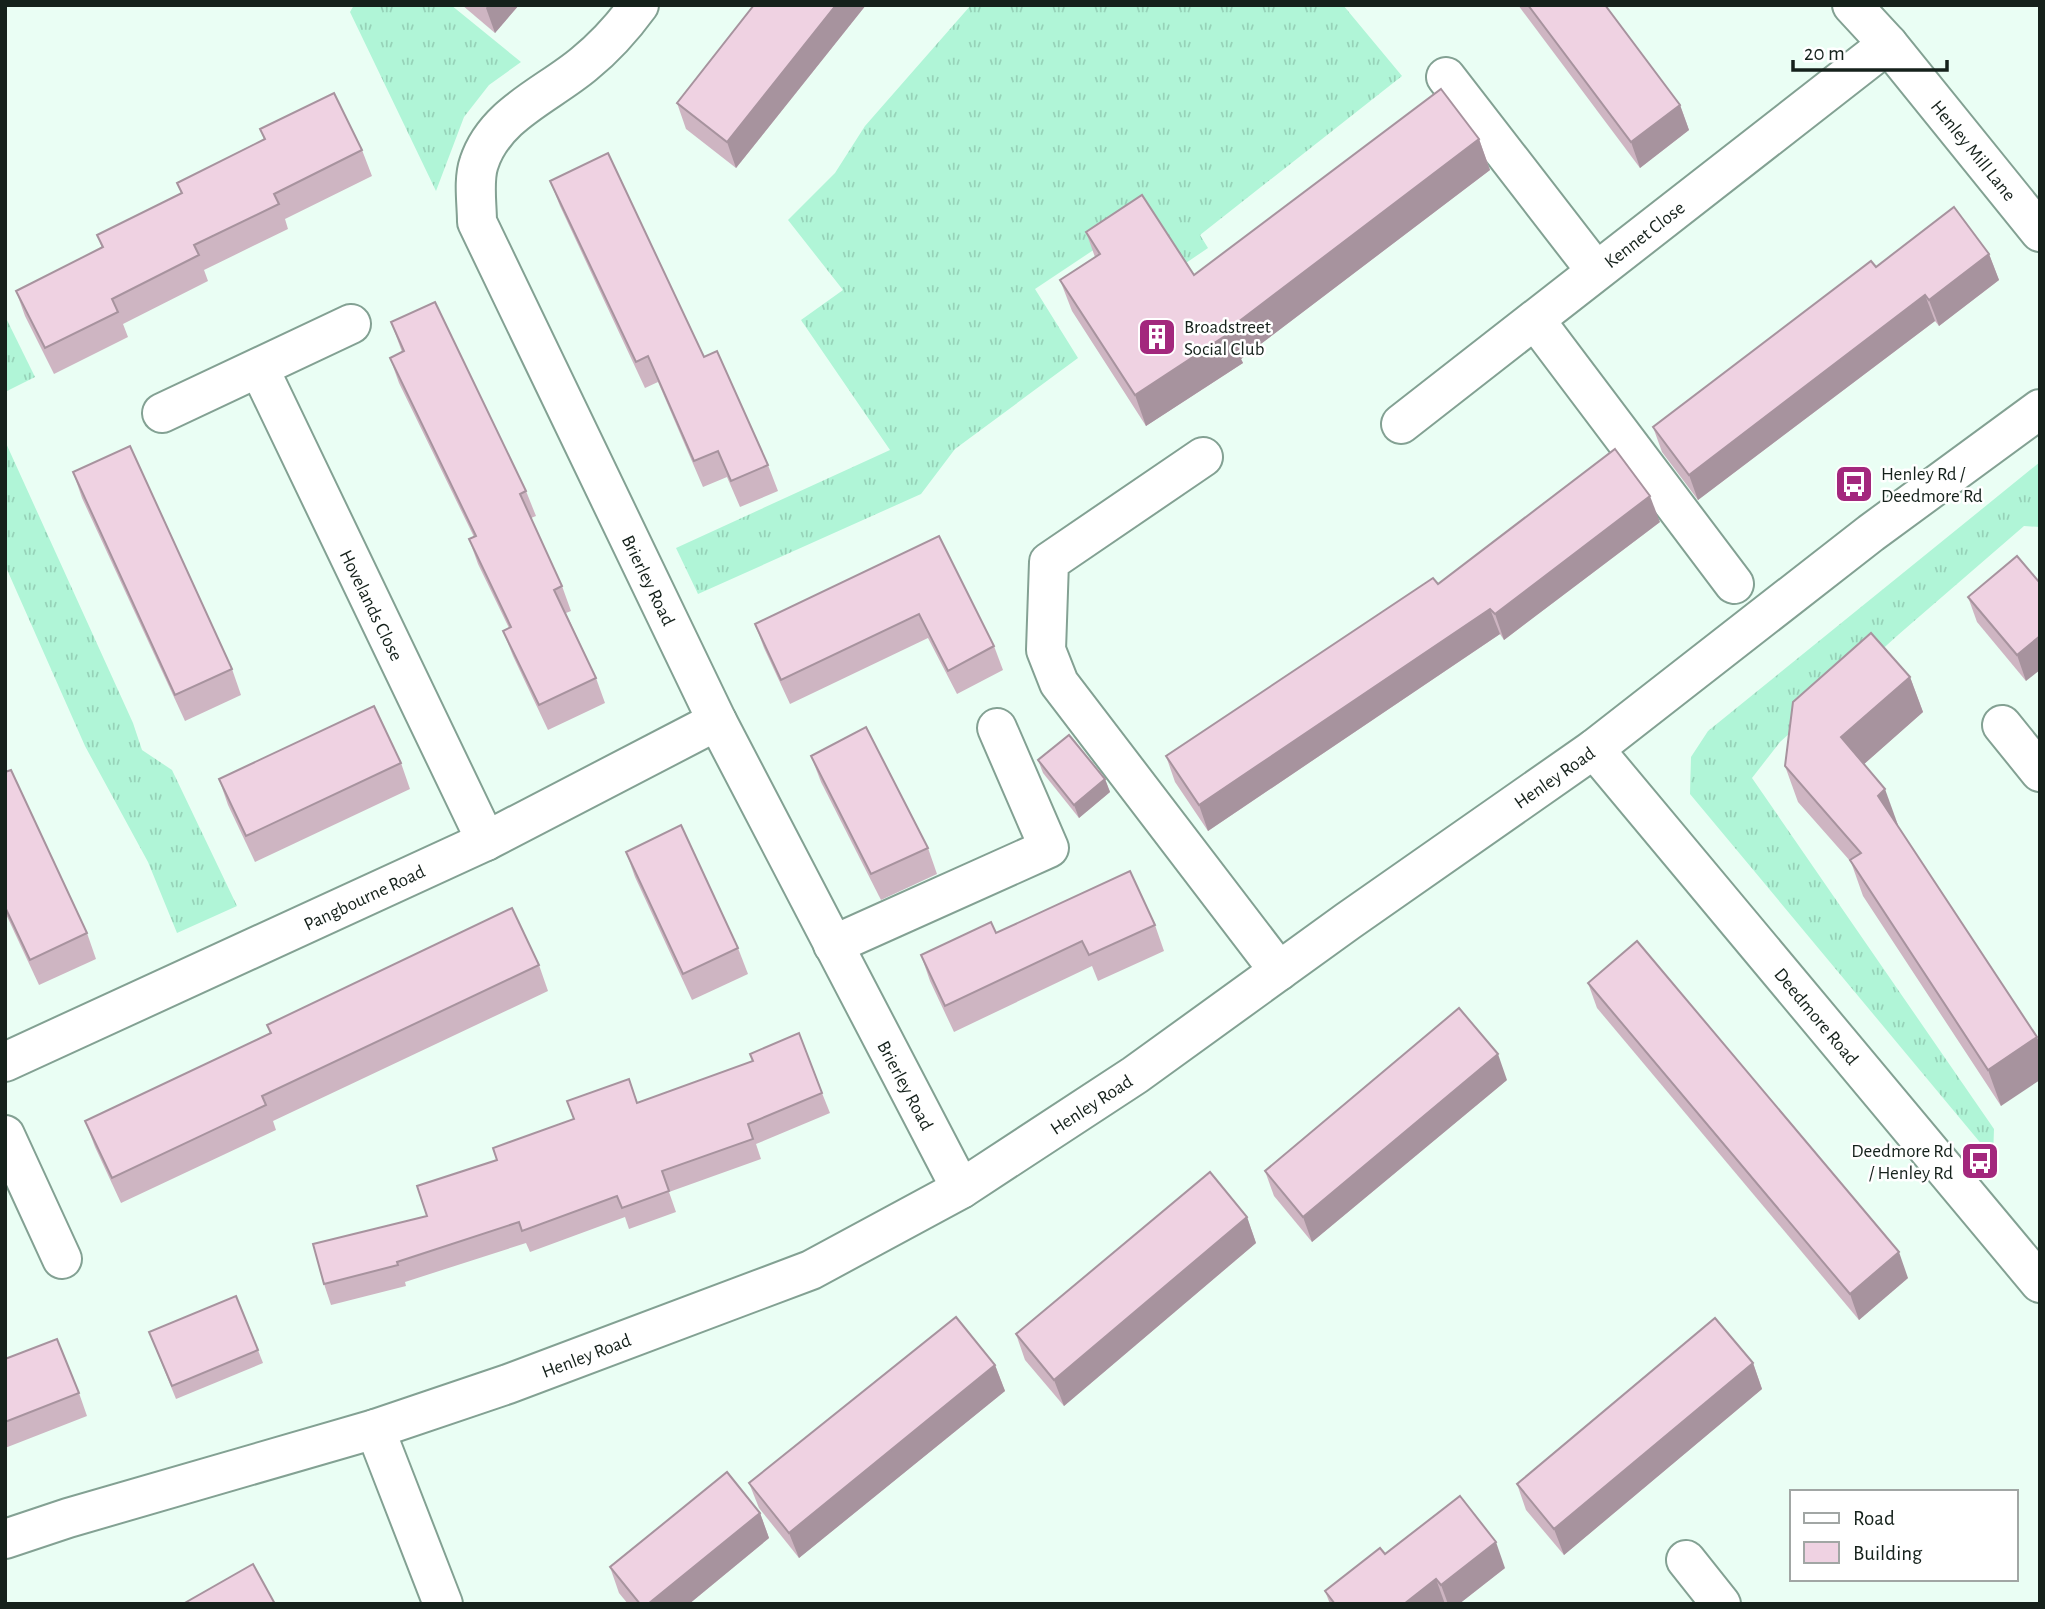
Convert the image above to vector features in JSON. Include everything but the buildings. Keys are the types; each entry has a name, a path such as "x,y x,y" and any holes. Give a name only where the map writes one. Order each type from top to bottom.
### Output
{"street":[{"name":"Brierley Road","path":"639,5 608,43 582,66 509,118 491,138 478,164 477,222 716,721 961,1189"},
{"name":"Henley Mill Lane","path":"1852,5 1888,44 2040,232"},
{"name":"Kennet Close","path":"1401,424 1888,44"},
{"path":"1446,77 1596,271"},
{"path":"1535,320 1734,584"},
{"path":"162,413 351,324"},
{"name":"Hovelands Close","path":"259,368 486,841"},
{"name":"Henley Road","path":"5,1539 68,1518 375,1429 508,1384 811,1270 961,1189 1135,1075 1594,749 1871,533 2040,410"},
{"path":"1203,457 1049,562 1046,650 1059,683 1279,971"},
{"name":"Pangbourne Road","path":"5,1062 486,841 716,721"},
{"path":"2002,724 2040,772"},
{"path":"833,945 1049,848 997,728"},
{"name":"Deedmore Road","path":"1594,749 2040,1283"},
{"path":"5,1135 62,1259"},
{"path":"375,1429 443,1604"},
{"path":"1686,1560 1721,1604"}],"green space":[{"path":"354,5 451,5 521,62 489,85 464,117 436,191 350,12"},
{"path":"971,5 1343,5 1402,76 1200,235 1208,248 1180,267 1146,215 1035,289 1078,358 955,449 921,494 698,594 676,548 890,450 801,320 843,290 788,220 835,173 865,126"},
{"path":"5,316 35,377 5,392"},
{"path":"5,441 133,723 142,750 172,770 237,906 177,933 148,862 85,746 5,565"},
{"path":"2040,462 2040,527 2024,526 1898,635 1780,742 1752,778 1994,1129 1993,1158 1690,794 1691,757 1708,731"}],"place":[{"name":"Broadstreet Social Club","path":"1157,337"},
{"name":"Henley Rd / Deedmore Rd","path":"1854,484"},
{"name":"Deedmore Rd / Henley Rd","path":"1980,1161"}]}
